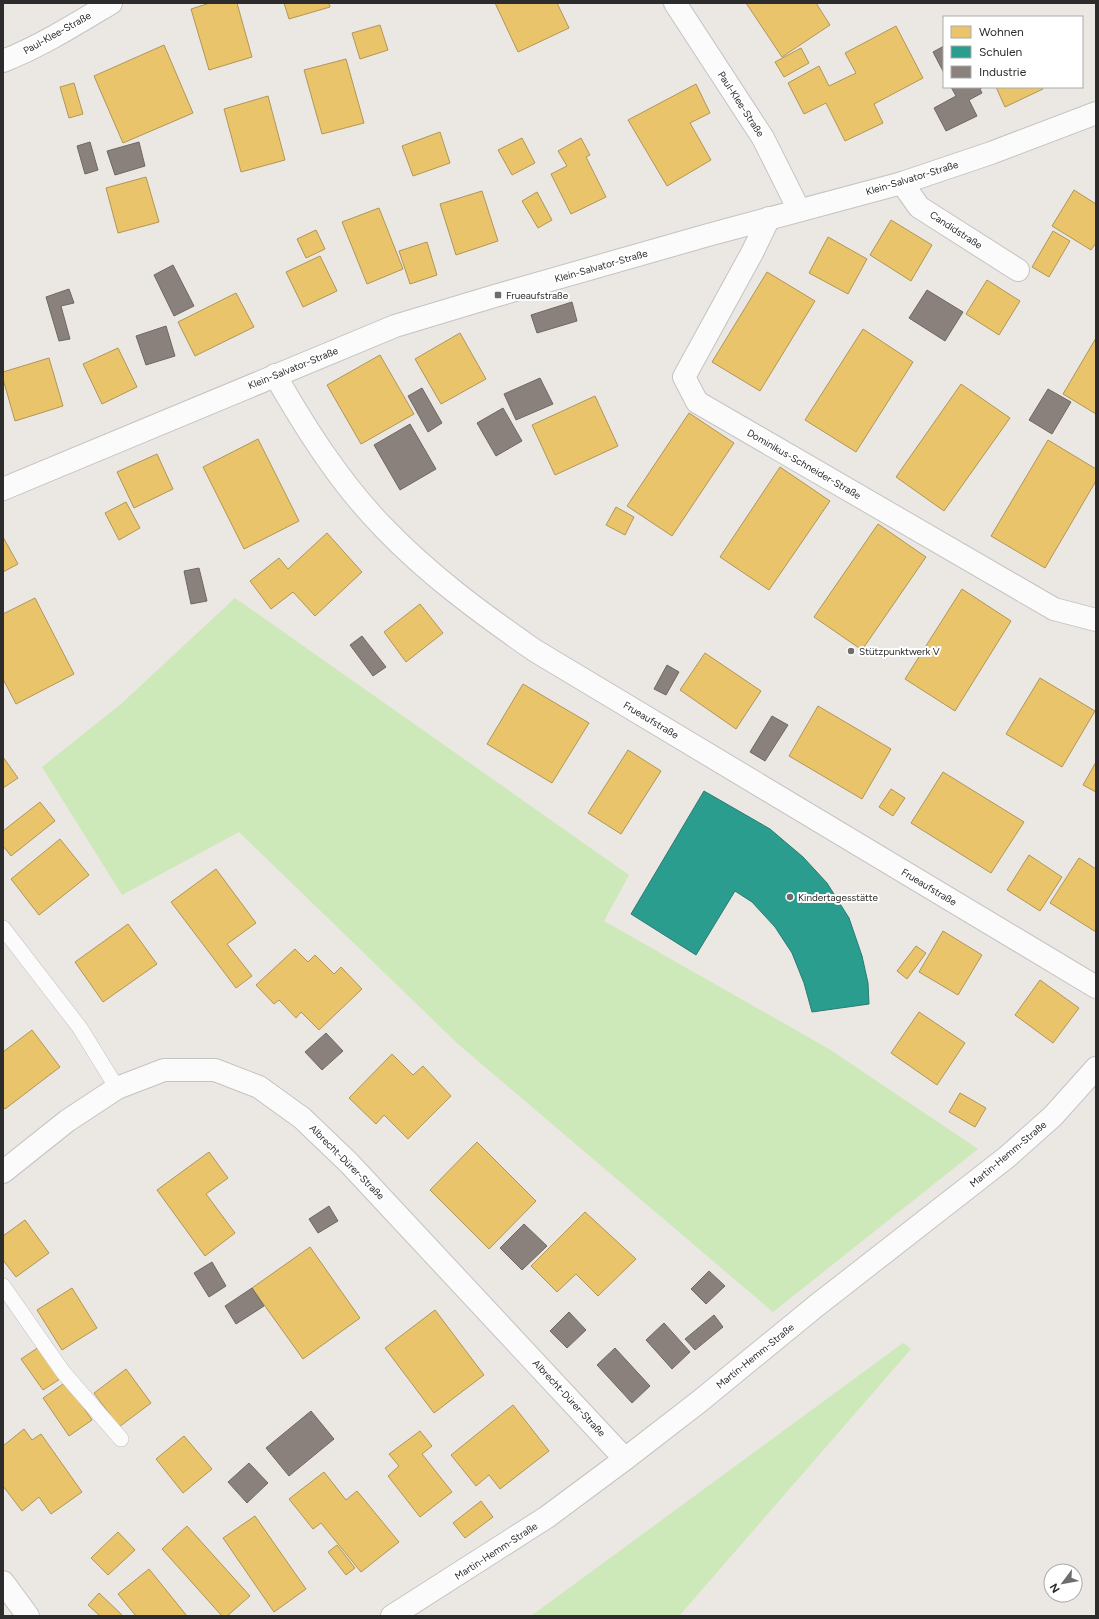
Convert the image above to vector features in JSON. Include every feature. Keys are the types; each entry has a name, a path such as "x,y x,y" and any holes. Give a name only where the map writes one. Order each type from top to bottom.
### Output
{"street":[{"name":"Paul-Klee-Straße","path":"3,61 18,55 52,37 111,3"},
{"name":"Paul-Klee-Straße","path":"675,3 763,138 800,210"},
{"name":"Klein-Salvator-Straße","path":"3,489 396,326 768,218 902,183 991,153 1096,113"},
{"name":"Candidstraße","path":"902,183 920,207 1018,270"},
{"name":"Dominikus-Schneider-Straße","path":"768,218 752,253 684,377 697,402 1054,609 1096,620"},
{"name":"Frueaufstraße","path":"275,375 307,430 344,482 383,528 428,569 478,611 534,650 1096,987"},
{"name":"Martin-Hemm-Straße","path":"392,1616 547,1517 700,1401 816,1306 1007,1157 1053,1116 1096,1068"},
{"name":"Albrecht-Dürer-Straße","path":"3,1172 67,1121 117,1088 164,1070 215,1070 259,1087 302,1118 349,1162 625,1459"},
{"path":"3,1582 28,1616"}],"lane":[{"path":"3,928 80,1028 117,1088"},
{"path":"3,1286 63,1372 121,1439"}],"green space":[{"path":"235,598 629,875 604,921 829,1049 978,1149 773,1312 458,1044 239,832 122,895 42,767 121,704"},
{"path":"903,1343 911,1349 679,1616 531,1616"}],"building: Wohnen":[{"path":"210,3 237,3 252,57 209,70 191,9"},
{"path":"284,3 329,3 330,7 289,19"},
{"path":"495,3 557,3 569,28 518,52"},
{"path":"746,3 816,3 830,25 782,57"},
{"path":"380,25 388,50 360,59 352,33"},
{"path":"896,26 923,78 874,104 883,123 845,141 826,103 804,114 788,83 819,66 829,86 856,73 845,53"},
{"path":"164,45 193,113 123,143 94,76"},
{"path":"801,48 809,63 784,77 775,62"},
{"path":"346,59 364,123 322,134 304,70"},
{"path":"74,83 83,114 69,118 60,87"},
{"path":"696,84 710,113 690,123 711,160 667,186 628,120"},
{"path":"996,88 1043,89 1005,107"},
{"path":"268,96 285,160 241,172 224,109"},
{"path":"440,132 450,163 413,176 402,146"},
{"path":"522,138 535,163 512,175 498,150"},
{"path":"581,138 590,155 586,157 606,197 571,214 551,174 567,166 558,151"},
{"path":"146,177 159,222 118,233 106,188"},
{"path":"1074,190 1096,204 1096,243 1091,250 1052,226"},
{"path":"482,191 498,241 456,255 440,204"},
{"path":"537,192 552,220 538,228 522,201"},
{"path":"379,208 403,269 367,284 342,222"},
{"path":"891,220 932,245 911,281 870,255"},
{"path":"316,230 325,249 306,258 297,239"},
{"path":"1053,231 1070,241 1049,277 1032,267"},
{"path":"828,237 867,259 848,294 809,273"},
{"path":"427,242 437,275 410,284 399,251"},
{"path":"320,256 337,291 303,307 286,272"},
{"path":"767,272 815,301 760,391 712,362"},
{"path":"987,280 1020,301 999,335 966,314"},
{"path":"236,293 254,327 195,356 178,322"},
{"path":"863,329 913,362 856,452 805,420"},
{"path":"460,333 486,379 441,404 415,359"},
{"path":"1096,338 1096,414 1063,394"},
{"path":"118,348 137,387 102,404 83,364"},
{"path":"380,355 414,414 361,444 327,385"},
{"path":"49,358 63,406 15,421 3,379 3,372"},
{"path":"961,384 1010,418 944,511 896,477"},
{"path":"595,396 618,446 555,475 532,425"},
{"path":"689,413 734,443 672,536 627,506"},
{"path":"258,439 299,521 244,549 203,467"},
{"path":"1048,440 1096,469 1096,481 1045,568 991,536"},
{"path":"157,454 173,489 134,508 117,472"},
{"path":"780,467 830,501 769,590 720,557"},
{"path":"126,502 140,528 119,540 105,513"},
{"path":"616,507 634,517 625,535 606,525"},
{"path":"878,524 926,557 862,650 814,617"},
{"path":"327,533 362,572 315,616 293,592 271,609 250,581 279,558 288,569"},
{"path":"3,537 18,564 3,572"},
{"path":"962,589 1011,621 955,711 905,679"},
{"path":"35,598 74,674 16,704 3,679 3,614"},
{"path":"420,604 443,633 406,662 384,632"},
{"path":"705,653 761,691 736,729 680,690"},
{"path":"1040,678 1095,711 1062,767 1006,734"},
{"path":"523,684 589,723 552,783 487,744"},
{"path":"818,706 891,749 862,799 789,756"},
{"path":"628,750 661,771 621,834 588,813"},
{"path":"3,757 18,778 3,788"},
{"path":"1096,762 1096,792 1083,785"},
{"path":"943,772 1024,822 991,873 911,823"},
{"path":"891,789 905,798 893,816 879,807"},
{"path":"40,802 55,821 11,856 3,846 3,831"},
{"path":"60,839 89,875 39,915 11,879"},
{"path":"1029,855 1062,877 1040,911 1007,890"},
{"path":"1079,858 1096,869 1096,932 1050,903"},
{"path":"216,869 256,923 227,944 252,976 236,988 171,902"},
{"path":"128,924 157,964 103,1002 75,962"},
{"path":"943,931 982,955 958,995 919,972"},
{"path":"916,946 926,953 907,979 897,971"},
{"path":"295,949 308,962 315,955 334,974 341,967 362,989 319,1030 301,1012 296,1018 279,1000 274,1004 256,985"},
{"path":"1040,980 1079,1008 1053,1043 1015,1015"},
{"path":"919,1012 965,1043 937,1085 891,1053"},
{"path":"32,1030 60,1067 5,1109 3,1106 3,1052"},
{"path":"392,1054 413,1075 423,1066 451,1096 408,1139 384,1115 376,1124 349,1098"},
{"path":"960,1093 986,1108 975,1127 949,1112"},
{"path":"477,1142 536,1201 489,1249 430,1190"},
{"path":"209,1152 228,1178 206,1194 235,1233 205,1256 157,1190"},
{"path":"585,1212 636,1259 598,1296 576,1274 557,1292 531,1266"},
{"path":"25,1220 49,1253 16,1277 3,1260 3,1236"},
{"path":"310,1247 360,1318 303,1359 252,1288"},
{"path":"72,1288 97,1328 62,1350 37,1310"},
{"path":"435,1310 484,1375 434,1413 385,1348"},
{"path":"39,1347 60,1379 43,1390 21,1359"},
{"path":"126,1369 151,1403 119,1427 94,1393"},
{"path":"66,1382 92,1420 69,1436 43,1398"},
{"path":"513,1405 549,1451 500,1489 489,1475 476,1486 451,1455"},
{"path":"24,1429 32,1440 41,1434 82,1492 51,1514 39,1497 22,1511 3,1486 3,1446"},
{"path":"420,1431 432,1446 422,1454 452,1492 420,1517 388,1476 399,1466 389,1454"},
{"path":"184,1436 212,1469 183,1493 156,1459"},
{"path":"324,1472 346,1500 357,1491 399,1542 361,1572 321,1523 313,1529 289,1499"},
{"path":"481,1501 493,1517 465,1538 453,1523"},
{"path":"255,1516 306,1589 274,1612 223,1538"},
{"path":"187,1526 250,1596 227,1616 222,1616 162,1549"},
{"path":"118,1532 135,1550 108,1575 91,1558"},
{"path":"337,1545 355,1568 346,1575 328,1552"},
{"path":"149,1569 187,1616 136,1616 118,1594"},
{"path":"99,1593 123,1616 100,1616 88,1605"}],"building: Schulen":[{"name":"Kindertagesstätte","path":"704,791 770,829 803,857 827,883 849,918 862,956 868,983 869,1004 812,1012 804,983 792,953 775,927 752,902 735,891 696,955 631,914"}],"building: Industrie":[{"path":"943,47 943,71 933,52"},
{"path":"952,88 982,88 980,89 982,93 969,100 977,116 946,131 934,108 956,96"},
{"path":"90,142 98,170 85,174 77,146"},
{"path":"139,142 145,166 115,175 107,151"},
{"path":"173,265 194,306 174,316 154,275"},
{"path":"69,289 74,303 61,306 70,339 59,341 46,297"},
{"path":"927,290 963,312 945,341 909,318"},
{"path":"572,302 577,321 537,333 531,315"},
{"path":"166,326 175,356 146,365 136,336"},
{"path":"540,378 553,404 516,420 504,394"},
{"path":"422,388 442,423 428,432 408,396"},
{"path":"1048,389 1071,402 1052,434 1029,420"},
{"path":"503,408 522,441 496,456 477,423"},
{"path":"410,424 436,469 400,490 374,445"},
{"path":"199,568 207,601 191,604 184,571"},
{"path":"362,636 386,667 373,676 350,645"},
{"path":"667,665 679,672 666,695 654,689"},
{"path":"772,716 788,725 765,761 750,752"},
{"path":"326,1033 343,1051 322,1070 305,1052"},
{"path":"329,1206 338,1221 318,1233 309,1219"},
{"path":"524,1224 547,1246 522,1270 500,1248"},
{"path":"212,1262 226,1286 209,1297 194,1273"},
{"path":"709,1271 725,1286 706,1304 691,1289"},
{"path":"252,1288 264,1306 236,1324 225,1306"},
{"path":"569,1312 586,1330 567,1348 550,1331"},
{"path":"714,1315 723,1327 695,1350 685,1339"},
{"path":"664,1323 690,1352 672,1369 646,1340"},
{"path":"615,1348 650,1386 632,1403 597,1365"},
{"path":"311,1411 334,1439 289,1476 266,1448"},
{"path":"249,1463 268,1483 247,1503 228,1482"}],"place":[{"name":"Frueaufstraße","path":"498,295"},
{"name":"Stützpunktwerk V","path":"851,651"},
{"name":"Kindertagesstätte","path":"790,897"}]}
